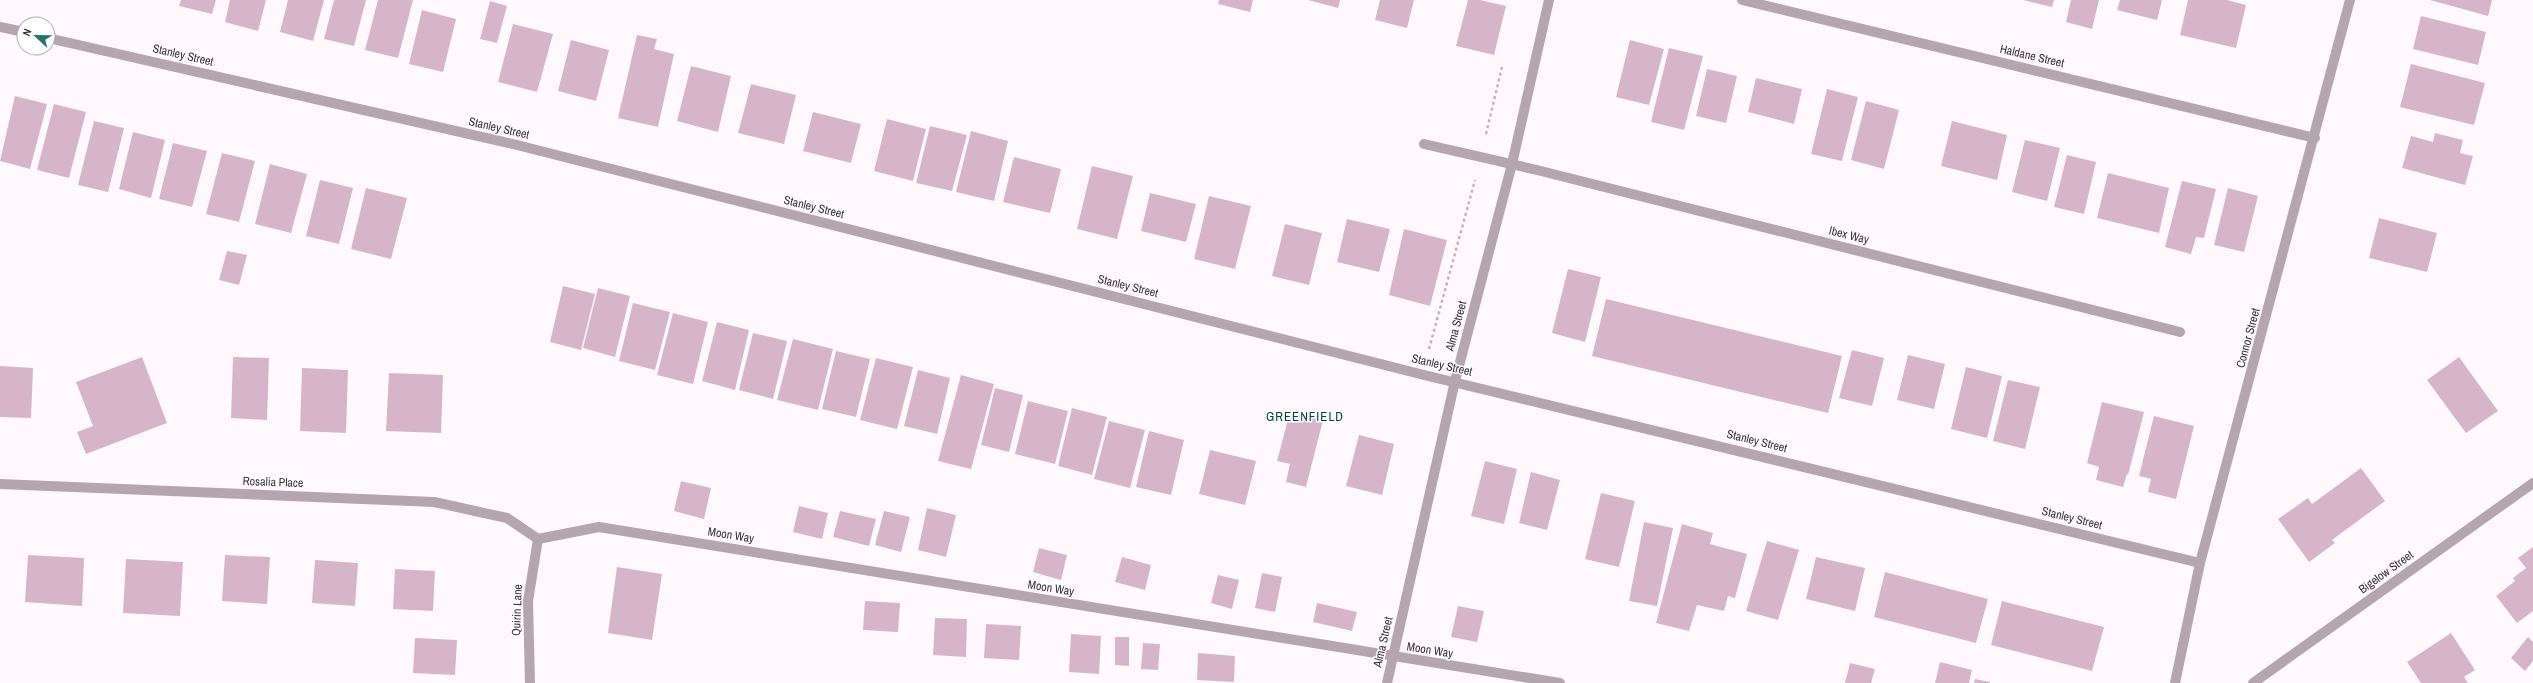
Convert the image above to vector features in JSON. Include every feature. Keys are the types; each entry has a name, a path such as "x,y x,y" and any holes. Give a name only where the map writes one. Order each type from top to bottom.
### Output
{"street":[{"name":"Alma Street","path":"1387,683 1455,381 1512,164 1549,0"},
{"name":"Haldane Street","path":"1742,0 2315,138"},
{"name":"Connor Street","path":"2175,683 2200,563 2315,138 2350,0"},
{"path":"0,27 16,30"},
{"name":"Stanley Street","path":"56,40 517,145 1455,381 2200,563"},
{"name":"Ibex Way","path":"1424,144 1512,164 2180,332"},
{"name":"Bigelow Street","path":"2253,683 2533,483"},
{"name":"Rosalia Place","path":"0,484 434,502 507,518 538,539"},
{"name":"Moon Way","path":"538,539 598,527 1560,683"},
{"name":"Quirin Lane","path":"530,683 528,601 538,539"}],"path":[{"path":"1484,142 1502,67"},
{"path":"1429,350 1475,178"}],"building":[{"path":"181,0 216,0 212,14 179,6"},
{"path":"230,0 266,0 258,31 225,22"},
{"path":"288,0 324,0 313,41 280,32"},
{"path":"334,0 366,0 354,46 324,39"},
{"path":"378,0 413,0 398,58 365,50"},
{"path":"1219,0 1253,0 1250,12 1218,4"},
{"path":"1308,0 1340,0 1338,8"},
{"path":"1380,0 1414,0 1407,28 1375,20"},
{"path":"1468,0 1480,0 1506,6 1494,55 1456,46"},
{"path":"2023,0 2054,0 2052,7"},
{"path":"2071,0 2099,0 2092,29 2066,22"},
{"path":"2120,0 2162,0 2157,20 2117,10"},
{"path":"2188,0 2227,0 2246,5 2236,48 2180,35"},
{"path":"2430,0 2492,0 2488,16"},
{"path":"490,1 507,6 497,43 480,39"},
{"path":"422,10 456,19 443,72 409,64"},
{"path":"2421,16 2486,32 2478,65 2413,49"},
{"path":"513,24 553,34 537,92 498,82"},
{"path":"637,35 657,39 654,49 674,54 658,127 618,118"},
{"path":"571,40 609,50 596,101 558,91"},
{"path":"1630,40 1664,49 1649,105 1616,97"},
{"path":"1669,48 1703,56 1684,130 1651,122"},
{"path":"2411,64 2485,83 2474,125 2400,107"},
{"path":"691,66 731,76 718,132 677,121"},
{"path":"1707,69 1737,76 1726,123 1696,116"},
{"path":"1756,78 1802,89 1794,124 1748,112"},
{"path":"751,84 796,95 784,144 738,133"},
{"path":"1827,89 1858,97 1842,161 1811,154"},
{"path":"15,96 47,104 30,169 0,161"},
{"path":"1866,101 1899,110 1884,169 1851,160"},
{"path":"54,104 86,112 69,178 37,170"},
{"path":"813,112 861,124 851,163 803,151"},
{"path":"887,119 926,129 913,181 874,171"},
{"path":"94,121 124,128 108,192 78,185"},
{"path":"1952,121 2007,135 1997,180 1941,166"},
{"path":"930,126 967,135 952,191 916,183"},
{"path":"971,131 1008,141 994,201 956,192"},
{"path":"133,132 165,140 151,198 119,189"},
{"path":"2435,133 2463,140 2460,153 2473,156 2465,185 2402,168 2411,136 2433,142"},
{"path":"2025,140 2060,148 2047,201 2012,192"},
{"path":"173,143 207,151 192,207 159,199"},
{"path":"222,153 255,161 239,222 206,214"},
{"path":"2067,155 2096,162 2084,214 2054,207"},
{"path":"1014,157 1061,169 1050,213 1003,202"},
{"path":"270,164 307,174 291,233 255,224"},
{"path":"1092,166 1133,176 1117,239 1077,229"},
{"path":"2108,173 2169,188 2159,233 2097,218"},
{"path":"320,180 353,188 339,244 306,236"},
{"path":"2182,181 2216,189 2204,238 2196,237 2191,254 2165,247"},
{"path":"366,188 407,198 391,259 351,249"},
{"path":"2228,188 2258,196 2244,252 2214,245"},
{"path":"1150,193 1196,204 1186,242 1141,231"},
{"path":"1209,196 1251,206 1235,269 1194,259"},
{"path":"2379,218 2437,233 2427,272 2369,258"},
{"path":"1347,219 1390,229 1379,272 1337,262"},
{"path":"1285,224 1322,233 1309,285 1272,276"},
{"path":"1404,229 1447,240 1430,306 1389,295"},
{"path":"227,251 247,255 239,285 219,280"},
{"path":"1568,269 1601,277 1585,342 1552,333"},
{"path":"563,286 595,294 581,350 550,342"},
{"path":"598,288 630,296 615,357 583,348"},
{"path":"1606,299 1842,356 1828,413 1592,356"},
{"path":"633,303 670,312 655,370 619,361"},
{"path":"673,313 708,322 693,384 657,375"},
{"path":"717,322 749,330 735,390 702,381"},
{"path":"753,333 787,341 773,399 739,390"},
{"path":"793,339 833,349 818,410 777,400"},
{"path":"1852,350 1884,358 1872,406 1839,398"},
{"path":"836,351 870,359 856,417 822,409"},
{"path":"1908,355 1945,364 1934,409 1897,400"},
{"path":"142,357 167,423 86,454 77,432 93,426 76,382"},
{"path":"233,357 269,358 267,420 231,418"},
{"path":"2459,357 2498,411 2466,433 2427,380"},
{"path":"876,358 913,367 897,429 860,420"},
{"path":"0,366 33,368 31,418 0,417"},
{"path":"1966,367 2002,376 1987,438 1951,429"},
{"path":"302,368 348,370 346,433 300,431"},
{"path":"918,370 950,378 937,434 904,426"},
{"path":"389,373 443,375 441,433 386,431"},
{"path":"961,375 994,384 971,469 938,461"},
{"path":"2008,380 2040,387 2025,449 1993,441"},
{"path":"995,388 1023,395 1009,452 981,445"},
{"path":"1028,401 1068,411 1055,464 1015,454"},
{"path":"2102,402 2144,412 2128,475 2127,474 2123,487 2096,480 2099,467 2087,463"},
{"path":"1072,408 1107,417 1092,475 1058,466"},
{"path":"1290,412 1323,420 1306,487 1286,482 1290,464 1277,461"},
{"path":"2154,416 2194,426 2176,499 2148,492 2151,479 2139,476"},
{"path":"1109,421 1145,430 1130,488 1094,479"},
{"path":"1149,431 1184,440 1171,495 1136,487"},
{"path":"1359,435 1394,444 1382,495 1346,486"},
{"path":"1210,450 1256,461 1245,505 1199,494"},
{"path":"1485,461 1517,469 1504,524 1471,516"},
{"path":"2361,468 2385,501 2332,540 2335,543 2309,562 2278,519 2308,498 2312,504"},
{"path":"1531,472 1560,480 1547,530 1519,523"},
{"path":"681,481 711,488 704,519 674,511"},
{"path":"1601,493 1635,501 1619,567 1585,559"},
{"path":"799,506 828,513 822,539 793,532"},
{"path":"927,508 956,515 946,557 918,550"},
{"path":"840,511 876,519 869,546 833,537"},
{"path":"884,511 910,517 901,552 875,545"},
{"path":"1644,522 1673,528 1657,606 1629,601"},
{"path":"1682,524 1713,533 1710,544 1747,554 1735,598 1728,596 1724,611 1697,605 1689,631 1656,623"},
{"path":"1767,541 1799,550 1778,620 1746,611"},
{"path":"2533,547 2533,611 2517,623 2496,596 2515,581 2513,578 2526,568 2518,558"},
{"path":"1039,548 1067,555 1061,580 1033,572"},
{"path":"28,555 84,558 82,606 25,602"},
{"path":"225,555 270,557 267,604 222,601"},
{"path":"1122,557 1151,565 1145,590 1115,582"},
{"path":"1816,557 1865,568 1855,611 1806,599"},
{"path":"126,559 183,562 180,616 123,613"},
{"path":"315,560 358,563 355,606 312,603"},
{"path":"617,567 662,574 652,640 608,633"},
{"path":"395,569 435,571 433,611 393,609"},
{"path":"1885,572 1988,599 1976,643 1874,617"},
{"path":"1262,573 1282,577 1275,612 1255,608"},
{"path":"1218,575 1239,580 1232,609 1211,603"},
{"path":"865,601 900,603 898,632 863,630"},
{"path":"2002,601 2104,627 2092,671 1991,645"},
{"path":"1317,603 1357,612 1352,631 1313,622"},
{"path":"1458,606 1484,611 1477,642 1451,637"},
{"path":"935,618 967,619 966,657 933,655"},
{"path":"986,624 1021,626 1019,660 984,658"},
{"path":"2451,633 2475,670 2464,677 2468,683 2421,683 2407,662"},
{"path":"1071,634 1101,636 1099,674 1069,672"},
{"path":"1115,637 1129,637 1129,666 1115,665"},
{"path":"2528,637 2533,642 2533,661 2525,671 2511,658"},
{"path":"415,638 457,640 455,675 413,673"},
{"path":"1143,643 1160,644 1158,670 1141,669"},
{"path":"1198,653 1235,656 1234,682 1197,680"},
{"path":"1940,662 1972,670 1969,683 1935,683"},
{"path":"1850,663 1875,669 1871,683 1845,683"},
{"path":"1975,679 1990,682 1990,683 1974,683"}],"district":[{"name":"GREENFIELD","path":"1305,416"}]}
